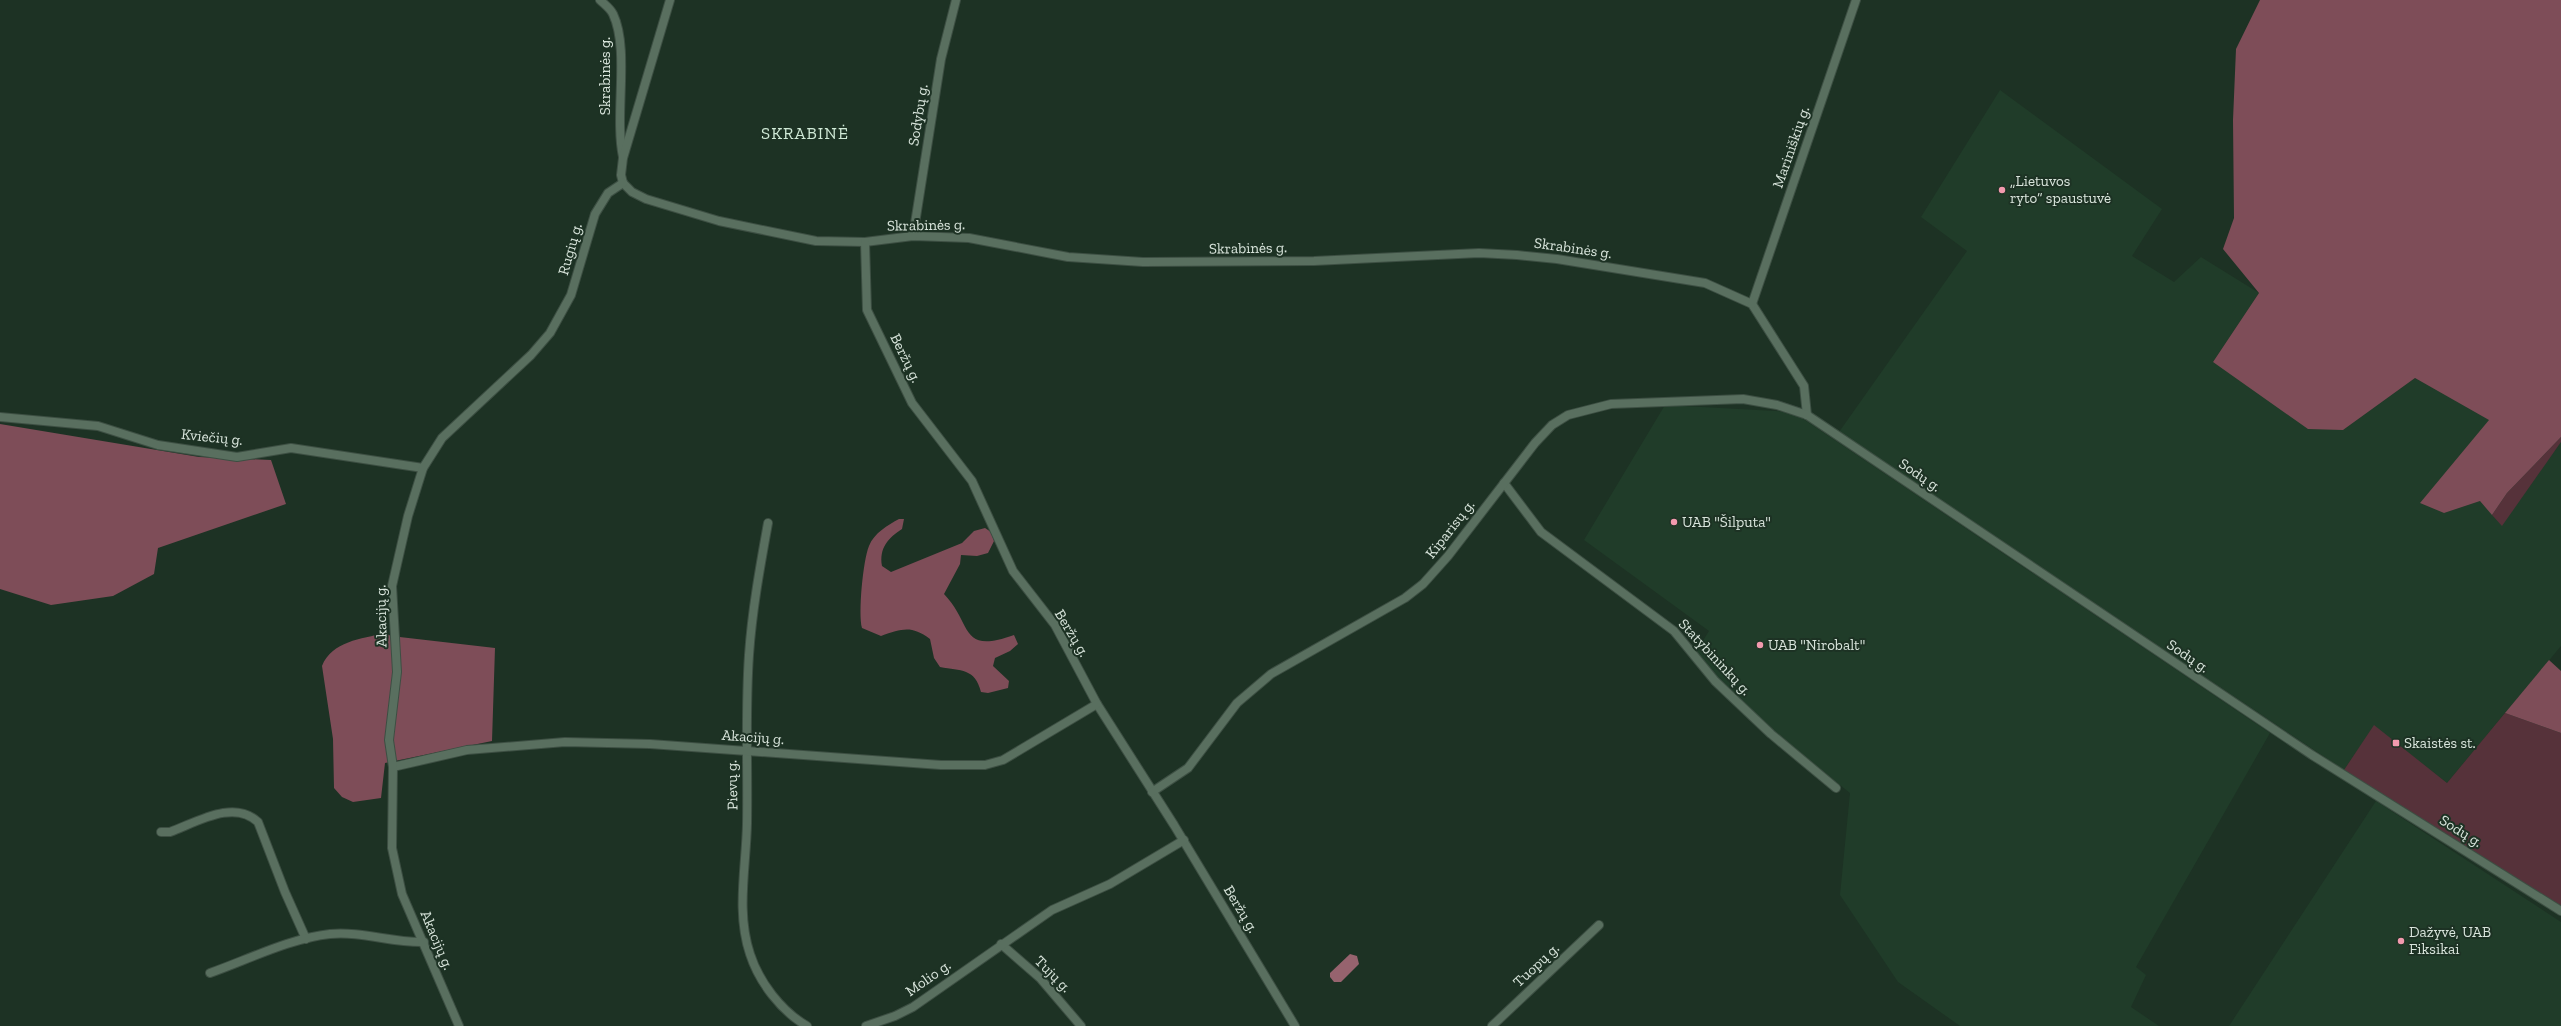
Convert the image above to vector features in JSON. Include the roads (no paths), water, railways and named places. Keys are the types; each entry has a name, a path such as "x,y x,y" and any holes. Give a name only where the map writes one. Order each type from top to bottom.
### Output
{"street":[{"name":"Skrabinės g.","path":"600,0 612,12 620,40 619,129 624,158"},
{"path":"623,183 621,175 624,158 670,0"},
{"name":"Sodybų g.","path":"913,236 941,59 956,0"},
{"name":"Mariniškių g.","path":"1752,304 1856,0"},
{"name":"Skrabinės g.","path":"623,183 632,192 646,199 756,230 816,241 865,242 913,236 969,238 1068,257 1142,262 1314,261 1479,253 1517,255 1557,259 1705,283 1752,304"},
{"name":"Rugių g.","path":"423,468 442,438 530,355 550,333 571,295 595,214 608,193 623,183"},
{"name":"Beržų g.","path":"865,242 868,310 912,403 972,481 1013,572 1055,625 1097,704 1184,840 1295,1026"},
{"path":"1752,304 1804,386 1807,415"},
{"name":"Kiparisų g.","path":"1152,792 1188,768 1237,703 1271,674 1405,598 1423,584 1448,556 1504,483 1552,425 1576,411 1611,404 1743,399 1777,405 1807,415"},
{"name":"Sodų g.","path":"1807,415 2299,747 2561,911"},
{"name":"Kviečių g.","path":"0,417 98,426 158,445 237,457 291,448 423,468"},
{"name":"Akacijų g.","path":"423,468 408,516 392,586 397,672 389,740 393,767 392,848 395,872 402,894 459,1026"},
{"name":"Statybininkų g.","path":"1504,483 1541,532 1674,631 1715,681 1771,734 1836,788"},
{"name":"Pievų g.","path":"768,523 753,614 745,750 747,822 742,904 744,928 750,954 761,977 781,1006 807,1026"},
{"name":"Akacijų g.","path":"393,767 467,750 532,743 650,744 941,765 985,765 1003,760 1097,704"},
{"path":"161,832 170,832 226,812 244,812 251,816 258,822 284,892 306,939"},
{"name":"Molio g.","path":"866,1026 895,1016 913,1007 1001,944 1052,910 1110,884 1184,840"},
{"name":"Tuopų g.","path":"1492,1026 1599,925"},
{"path":"210,973 306,939 330,934 367,934 409,943 424,942"},
{"name":"Tujų g.","path":"1001,944 1040,978 1081,1026"}],"place":[{"name":"„Lietuvos ryto“ spaustuvė","path":"2002,190"},
{"name":"UAB \"Šilputa\"","path":"1674,522"},
{"name":"UAB \"Nirobalt\"","path":"1760,645"},
{"name":"Skaistės st.","path":"2396,743"},
{"name":"Dažyvė, UAB Fiksikai","path":"2401,941"}],"district":[{"name":"SKRABINĖ","path":"805,133"}]}
